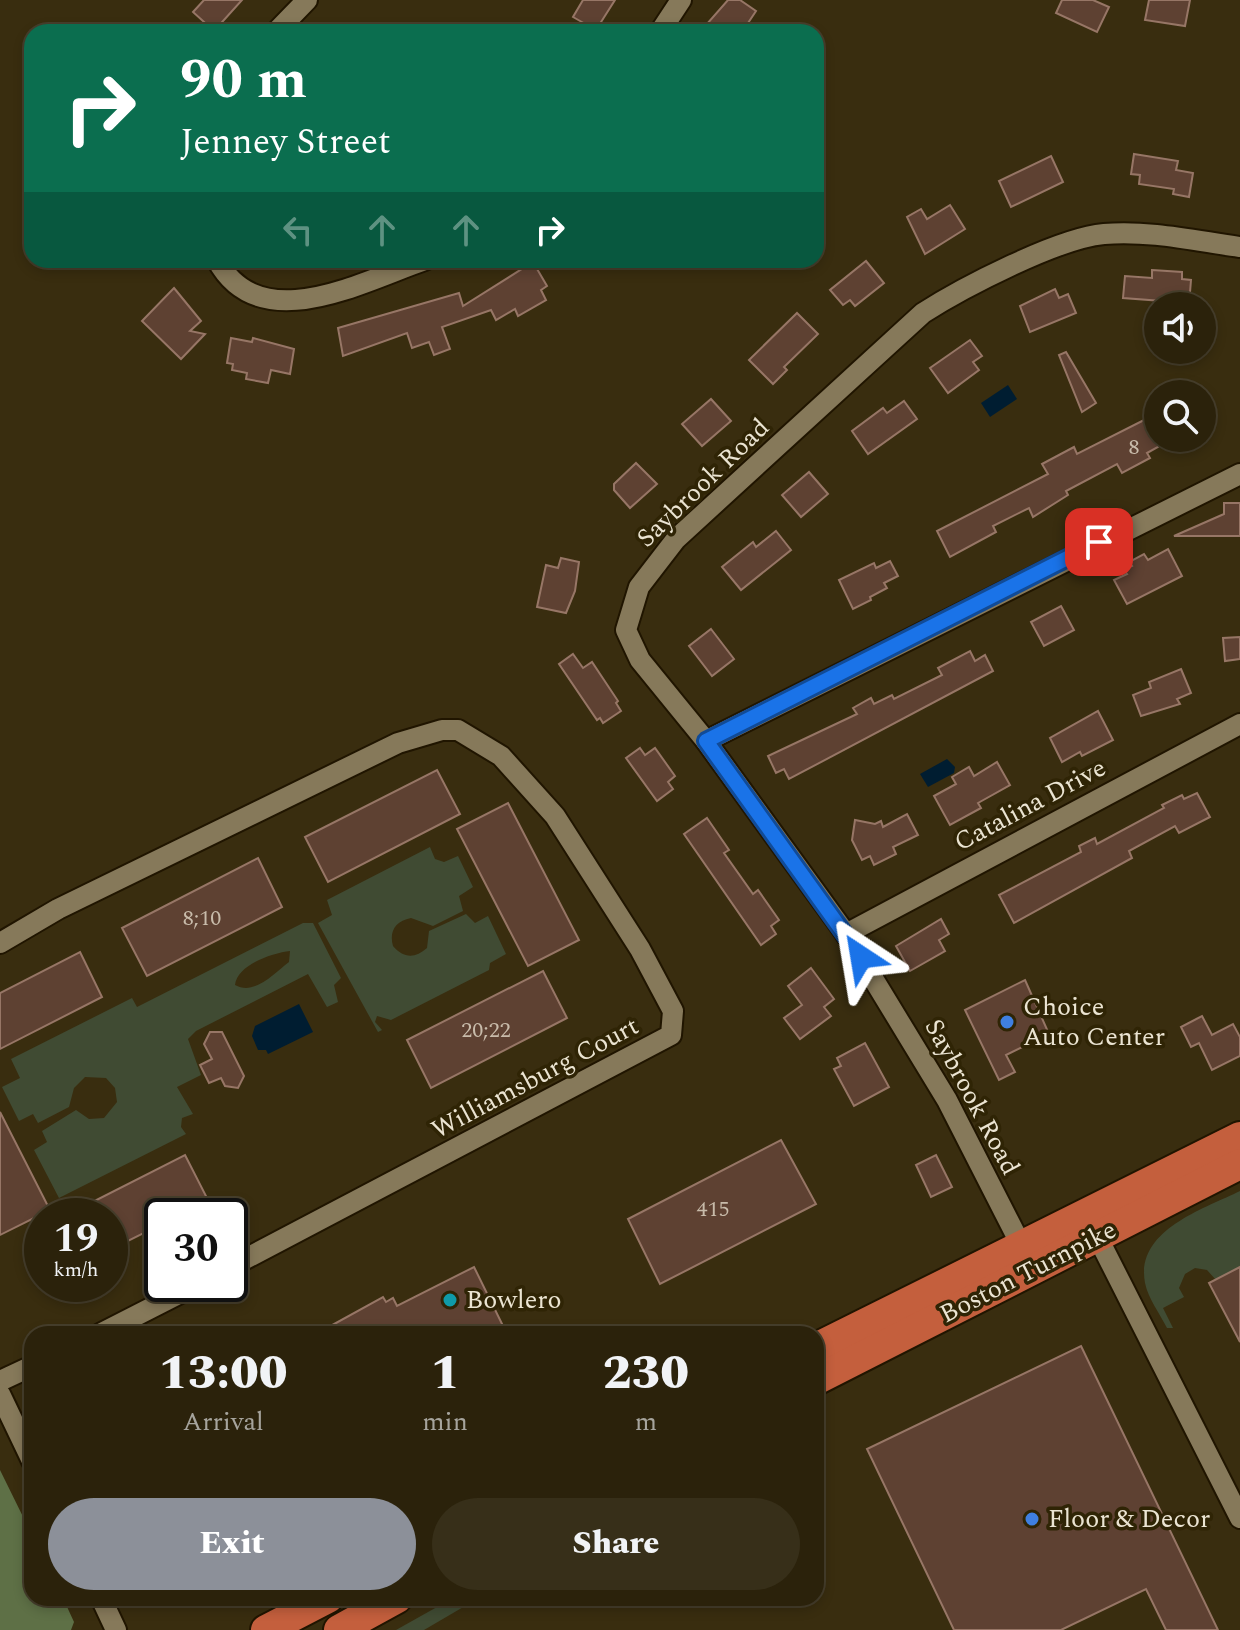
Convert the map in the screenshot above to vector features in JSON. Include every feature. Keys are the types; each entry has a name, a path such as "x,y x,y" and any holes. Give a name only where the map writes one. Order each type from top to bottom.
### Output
{"highway":[{"name":"Boston Turnpike","path":"824,1344 1240,1137"},
{"name":"Boston Turnpike","path":"824,1376 1240,1164"},
{"path":"266,1630 312,1606"},
{"path":"339,1630 382,1606"}],"street":[{"path":"284,24 307,0"},
{"path":"665,24 681,0"},
{"name":"Saybrook Road","path":"1022,1247 942,1092 846,934 706,741 640,660 627,639 626,623 639,587 676,539 923,313 956,292 1071,242 1103,234 1142,234 1240,247"},
{"path":"223,268 231,279 250,293 282,302 319,297 402,268"},
{"path":"706,741 1240,474"},
{"name":"Catalina Drive","path":"846,934 1240,724"},
{"name":"Williamsburg Court","path":"0,943 58,909 398,743 442,730 458,730 501,756 555,816 660,986 673,1011 671,1035 248,1258"},
{"path":"1097,1236 1240,1518"},
{"path":"116,1326 163,1302"},
{"path":"0,1381 24,1370"},
{"path":"0,1394 24,1444"},
{"path":"105,1606 116,1630"}],"green space":[{"path":"430,847 435,859 444,862 458,856 473,887 459,896 463,911 433,926 411,918 397,924 393,932 393,946 405,955 418,954 427,948 429,931 466,914 475,923 488,916 506,954 490,963 489,970 391,1020 377,1016 375,1022 382,1030 378,1032 318,923 332,915 327,900"},
{"path":"303,923 313,923 341,978 334,985 338,1002 327,1007 308,974 196,1031 188,1039 201,1075 177,1087 193,1114 182,1118 181,1127 186,1134 59,1198 34,1150 47,1142 42,1131 76,1110 89,1119 104,1118 117,1102 115,1088 106,1078 85,1077 74,1088 69,1107 38,1123 33,1114 19,1121 2,1087 20,1078 11,1059 132,998 137,1007","holes":["290,951 289,962 271,977 250,988 235,985 237,978 249,966 265,957"]},
{"path":"1240,1191 1240,1267 1216,1280 1207,1270 1195,1268 1185,1274 1179,1288 1184,1297 1163,1308 1173,1328 1167,1328 1145,1283 1145,1265 1151,1249 1161,1235 1175,1224"},
{"path":"0,1470 24,1519 24,1606 67,1606 74,1622 71,1630 0,1630"},
{"path":"439,1606 465,1606 424,1630 396,1630"}],"water":[{"path":"1008,385 1017,399 990,417 981,403"},
{"path":"947,759 955,767 954,773 928,787 920,774"},
{"path":"299,1004 313,1032 268,1054 266,1050 258,1050 252,1036 255,1026"}],"building":[{"path":"204,0 242,0 220,24 206,24 193,12"},
{"path":"583,0 615,0 600,24 585,24 573,17"},
{"path":"728,0 740,0 756,11 747,24 707,24"},
{"path":"1062,0 1093,0 1109,7 1097,32 1056,13"},
{"path":"1149,0 1190,0 1185,26 1145,20"},
{"path":"1134,154 1178,161 1176,170 1193,173 1189,197 1173,194 1174,189 1139,184 1140,175 1131,174"},
{"path":"1051,156 1063,182 1011,207 999,181"},
{"path":"950,205 965,229 925,254 907,217 921,209 927,219"},
{"path":"866,261 884,283 855,306 850,300 843,305 830,290"},
{"path":"523,268 536,268 547,286 541,290 546,300 518,316 515,309 496,320 491,310 442,327 450,349 434,355 429,342 412,348 407,333 343,356 338,328 459,293 463,306"},
{"path":"1152,270 1182,272 1182,279 1191,280 1190,292 1144,292 1144,300 1123,298 1125,276 1152,278"},
{"path":"174,288 201,321 190,331 205,334 181,359 142,321"},
{"path":"1055,289 1059,298 1068,294 1076,313 1030,332 1020,306"},
{"path":"797,313 818,334 784,367 787,370 773,384 749,360"},
{"path":"231,338 252,342 253,338 294,349 290,374 271,370 268,383 246,379 247,373 232,370 233,364 227,363"},
{"path":"970,340 982,356 973,362 979,370 948,393 930,368"},
{"path":"1066,352 1096,403 1082,412 1059,355"},
{"path":"711,399 731,421 702,446 682,424"},
{"path":"904,401 917,419 868,454 852,431 883,408 887,413"},
{"path":"1144,420 1144,452 1149,452 1150,458 1122,473 1117,464 1066,491 1068,495 1033,517 1029,508 993,526 996,532 950,557 937,531 1048,474 1042,464 1074,447 1077,454"},
{"path":"636,463 657,484 630,508 614,490 614,484"},
{"path":"809,472 828,494 801,517 782,495"},
{"path":"1224,503 1240,503 1240,536 1174,536 1224,514"},
{"path":"776,531 791,550 741,590 722,567 753,542 756,547"},
{"path":"1168,549 1182,576 1127,604 1114,580 1127,574 1124,570 1132,566 1129,562 1144,554 1148,560"},
{"path":"561,558 579,562 575,591 566,613 537,607 546,565 558,568"},
{"path":"890,561 898,576 884,583 887,588 870,597 871,600 853,609 839,580 874,563 876,568"},
{"path":"1061,606 1074,630 1044,646 1031,622"},
{"path":"711,629 734,659 712,676 689,646"},
{"path":"1240,637 1240,659 1225,661 1223,638"},
{"path":"970,651 975,661 985,655 993,671 789,779 784,769 776,773 768,756 857,714 853,708 871,698 874,704 892,695 894,699 942,675 938,668"},
{"path":"573,654 583,668 592,662 618,701 616,703 621,711 603,723 600,718 597,720 559,664"},
{"path":"1181,669 1191,693 1177,699 1180,704 1141,716 1133,695 1151,688 1149,682"},
{"path":"1098,711 1113,740 1082,756 1080,752 1062,762 1050,738"},
{"path":"640,748 645,755 655,748 675,776 668,782 673,789 657,801 626,758"},
{"path":"997,762 1010,785 978,803 981,808 950,825 934,796 956,784 952,777 969,767 974,776"},
{"path":"437,770 460,814 328,882 305,837"},
{"path":"1197,793 1210,817 1179,833 1175,826 1129,851 1132,858 1014,923 999,895 1081,852 1079,846 1095,838 1097,844 1164,808 1162,805 1182,795 1184,799"},
{"path":"508,803 579,940 528,966 457,829"},
{"path":"907,814 918,835 893,847 896,854 874,865 870,856 862,860 852,840 855,820 875,824 881,821 883,827"},
{"path":"707,818 729,850 724,853 753,894 758,890 779,920 771,926 776,934 761,945 684,834"},
{"path":"258,858 282,907 147,976 122,928"},
{"path":"941,919 949,934 939,940 945,951 910,971 896,946"},
{"path":"80,952 102,997 0,1049 0,993"},
{"path":"811,968 834,999 824,1007 831,1016 800,1039 784,1018 802,1005 788,986"},
{"path":"543,971 567,1018 431,1088 407,1040"},
{"name":"Choice Auto Center","path":"1025,980 1049,1034 1006,1055 1015,1072 999,1080 965,1010"},
{"path":"1202,1016 1212,1035 1233,1024 1240,1037 1240,1056 1212,1070 1199,1043 1191,1047 1181,1027"},
{"path":"210,1032 222,1032 244,1076 238,1088 225,1086 221,1078 209,1083 200,1065 212,1059 204,1044"},
{"path":"865,1043 889,1087 854,1106 834,1069 841,1066 837,1058"},
{"path":"0,1112 44,1198 24,1198 24,1223 0,1235"},
{"path":"781,1140 816,1204 660,1284 628,1219"},
{"path":"185,1155 207,1198 144,1198 144,1233 128,1241 128,1198 100,1198"},
{"path":"936,1155 952,1187 931,1197 916,1165"},
{"name":"Bowlero","path":"474,1267 503,1326 330,1326 383,1297 386,1302 393,1298 397,1306"},
{"path":"1240,1267 1240,1342 1209,1283"},
{"name":"Floor & Decor","path":"1081,1346 1218,1630 1166,1630 1146,1589 1061,1630 954,1630 867,1449"}],"place":[{"name":"Choice Auto Center","path":"1007,1022"},
{"name":"Bowlero","path":"450,1300"},
{"name":"Floor & Decor","path":"1032,1519"}],"route":[{"path":"861,957 706,741 1099,542"}]}
